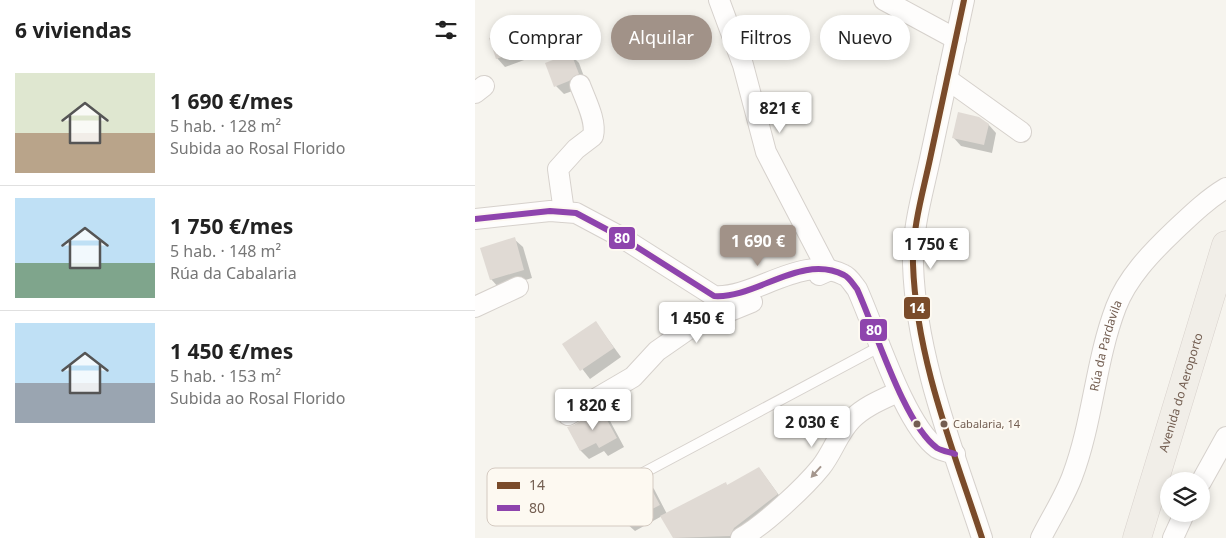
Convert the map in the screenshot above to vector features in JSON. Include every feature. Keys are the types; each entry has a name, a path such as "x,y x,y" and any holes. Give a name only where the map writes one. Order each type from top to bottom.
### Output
{"main road":[{"name":"Avenida do Aeroporto","path":"1137,538 1226,245"}],"street":[{"path":"719,0 743,65 767,152 828,271"},
{"path":"884,0 956,39"},
{"path":"964,0 919,208 913,262 916,306 924,347 982,538"},
{"path":"947,79 1021,132"},
{"path":"564,212 558,169 576,149 593,136 594,132 580,85"},
{"name":"Rúa da Pardavila","path":"1041,538 1072,478 1086,426 1101,356 1117,306 1136,273 1162,242 1200,206 1226,188"},
{"path":"475,219 550,211 576,212 602,226 714,296 729,297 804,270 828,271 845,275 857,289 899,392 931,443 938,450 955,454"},
{"path":"567,415 633,377 657,351 693,326 828,271"},
{"path":"475,307 517,287"},
{"path":"741,538 799,492 822,466 842,431 853,417 869,406 899,392"},
{"path":"1207,472 1226,437"},
{"path":"1173,538 1180,522"}],"lane":[{"path":"653,468 881,346"}],"building":[{"path":"553,60 574,60 579,74 569,81 554,87 545,63"},
{"path":"958,112 979,117 989,124 984,145 952,138"},
{"path":"515,237 524,270 490,280 480,248"},
{"path":"596,321 614,348 580,371 562,344"},
{"path":"601,409 617,438 599,448 596,443 580,451 567,427 574,425"},
{"path":"759,467 778,494 734,528 730,536 673,538 660,516 726,482 727,485"},
{"path":"653,492 660,505 653,509"}],"transit line":[{"name":"14","path":"964,0 919,211 914,237 913,264 921,334 929,369 948,437 982,538"},
{"name":"80","path":"475,219 550,211 576,213 621,237 714,296 746,291 779,278 811,269 828,270 844,275 857,289 891,374 913,419 925,436 937,448 955,454"}],"place":[{"name":"Cabalaria, 14","path":"944,424"}]}
